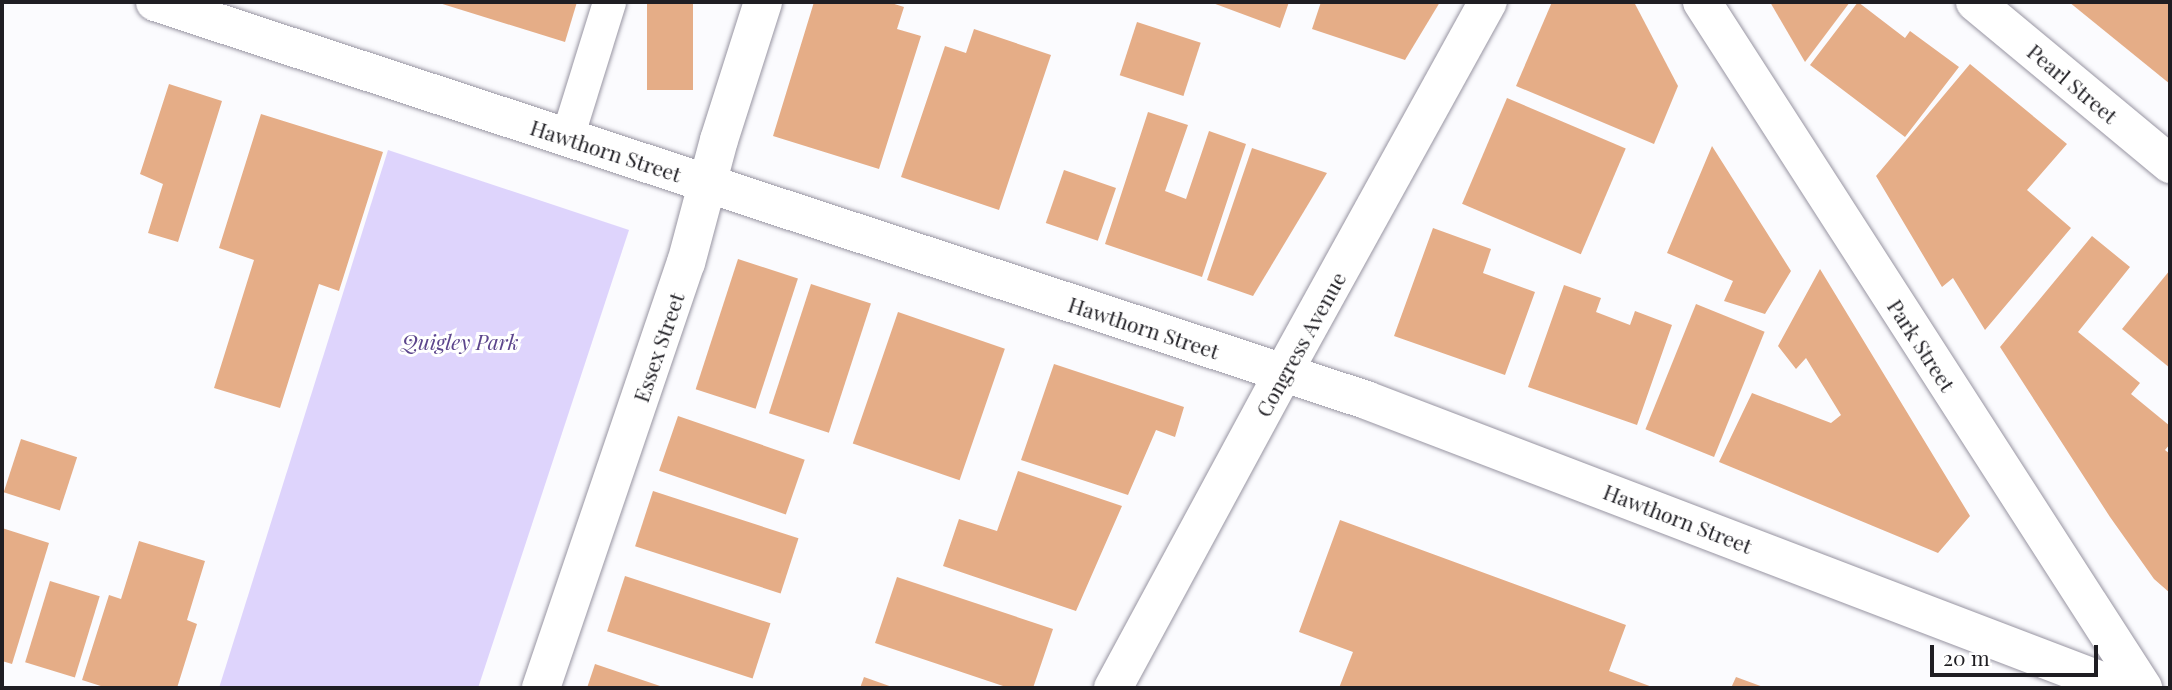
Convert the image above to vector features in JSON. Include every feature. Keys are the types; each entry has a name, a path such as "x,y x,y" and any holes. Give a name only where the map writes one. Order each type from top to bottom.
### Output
{"street":[{"name":"Hawthorn Street","path":"155,2 1283,373 2120,688"},
{"name":"Essex Street","path":"541,688 686,263 764,2"},
{"name":"Congress Avenue","path":"1113,688 1488,2"},
{"name":"Park Street","path":"1702,2 2143,688"},
{"name":"Pearl Street","path":"1975,2 2170,164"}],"lane":[{"path":"567,138 609,2"}],"green space":[{"name":"Quigley Park","path":"388,150 629,230 478,688 219,688"}],"building":[{"path":"436,2 577,2 565,42"},
{"path":"647,2 693,2 693,90 647,90"},
{"path":"814,2 888,2 904,7 897,29 921,36 879,169 773,136"},
{"path":"1210,2 1289,2 1280,28"},
{"path":"1321,2 1440,2 1405,60 1312,29"},
{"path":"1552,2 1634,2 1678,86 1654,144 1516,86"},
{"path":"1770,2 1850,2 1805,62"},
{"path":"1858,2 1905,38 1910,31 1959,67 1905,137 1810,65"},
{"path":"2069,2 2170,2 2170,84"},
{"path":"1137,22 1201,43 1183,96 1120,75"},
{"path":"974,29 1051,55 999,210 901,177 945,46 966,53"},
{"path":"1970,64 2067,144 2027,190 2071,228 1985,330 1953,278 1942,287 1876,176"},
{"path":"169,84 222,101 178,242 148,233 163,184 140,174"},
{"path":"1507,98 1626,148 1581,254 1462,204"},
{"path":"1148,112 1188,125 1165,191 1186,199 1209,131 1246,144 1202,277 1105,244"},
{"path":"261,114 383,152 339,291 319,284 280,408 214,388 254,260 219,248"},
{"path":"1712,146 1791,271 1765,314 1724,301 1733,281 1667,253"},
{"path":"1252,148 1327,173 1253,296 1207,280"},
{"path":"1064,170 1116,188 1098,241 1046,223"},
{"path":"1433,228 1491,249 1483,273 1535,292 1505,375 1394,336"},
{"path":"2092,236 2130,267 2078,332 2140,383 2131,394 2170,426 2170,444 2165,450 2170,454 2170,593 2154,579 2110,517 2000,347"},
{"path":"738,259 798,278 756,409 696,389"},
{"path":"1820,269 1970,516 1938,553 1719,462 1752,393 1831,423 1841,415 1806,358 1796,369 1778,346"},
{"path":"2170,270 2170,368 2122,329"},
{"path":"811,284 871,303 829,433 769,413"},
{"path":"1564,285 1601,298 1596,312 1630,325 1635,311 1672,325 1637,425 1528,387"},
{"path":"1696,304 1765,332 1714,457 1645,429"},
{"path":"898,312 1005,349 960,480 853,443"},
{"path":"1054,364 1184,407 1175,437 1156,430 1128,495 1021,460"},
{"path":"678,416 805,460 786,514 659,471"},
{"path":"21,439 77,457 60,510 4,492"},
{"path":"1018,471 1122,506 1076,611 943,566 959,519 997,531"},
{"path":"653,491 799,538 781,593 635,546"},
{"path":"1340,520 1626,625 1609,671 1655,688 1339,688 1353,652 1299,632"},
{"path":"2,528 49,543 12,664 2,661"},
{"path":"139,541 205,561 187,620 197,624 177,688 107,688 82,680 109,595 121,599"},
{"path":"625,576 771,623 753,678 607,631"},
{"path":"897,577 1053,629 1033,688 1009,688 875,643"},
{"path":"50,581 100,596 75,677 25,662"},
{"path":"595,664 666,688 587,688"},
{"path":"864,677 895,688 860,688"},
{"path":"1736,677 1766,688 1731,688"}]}
